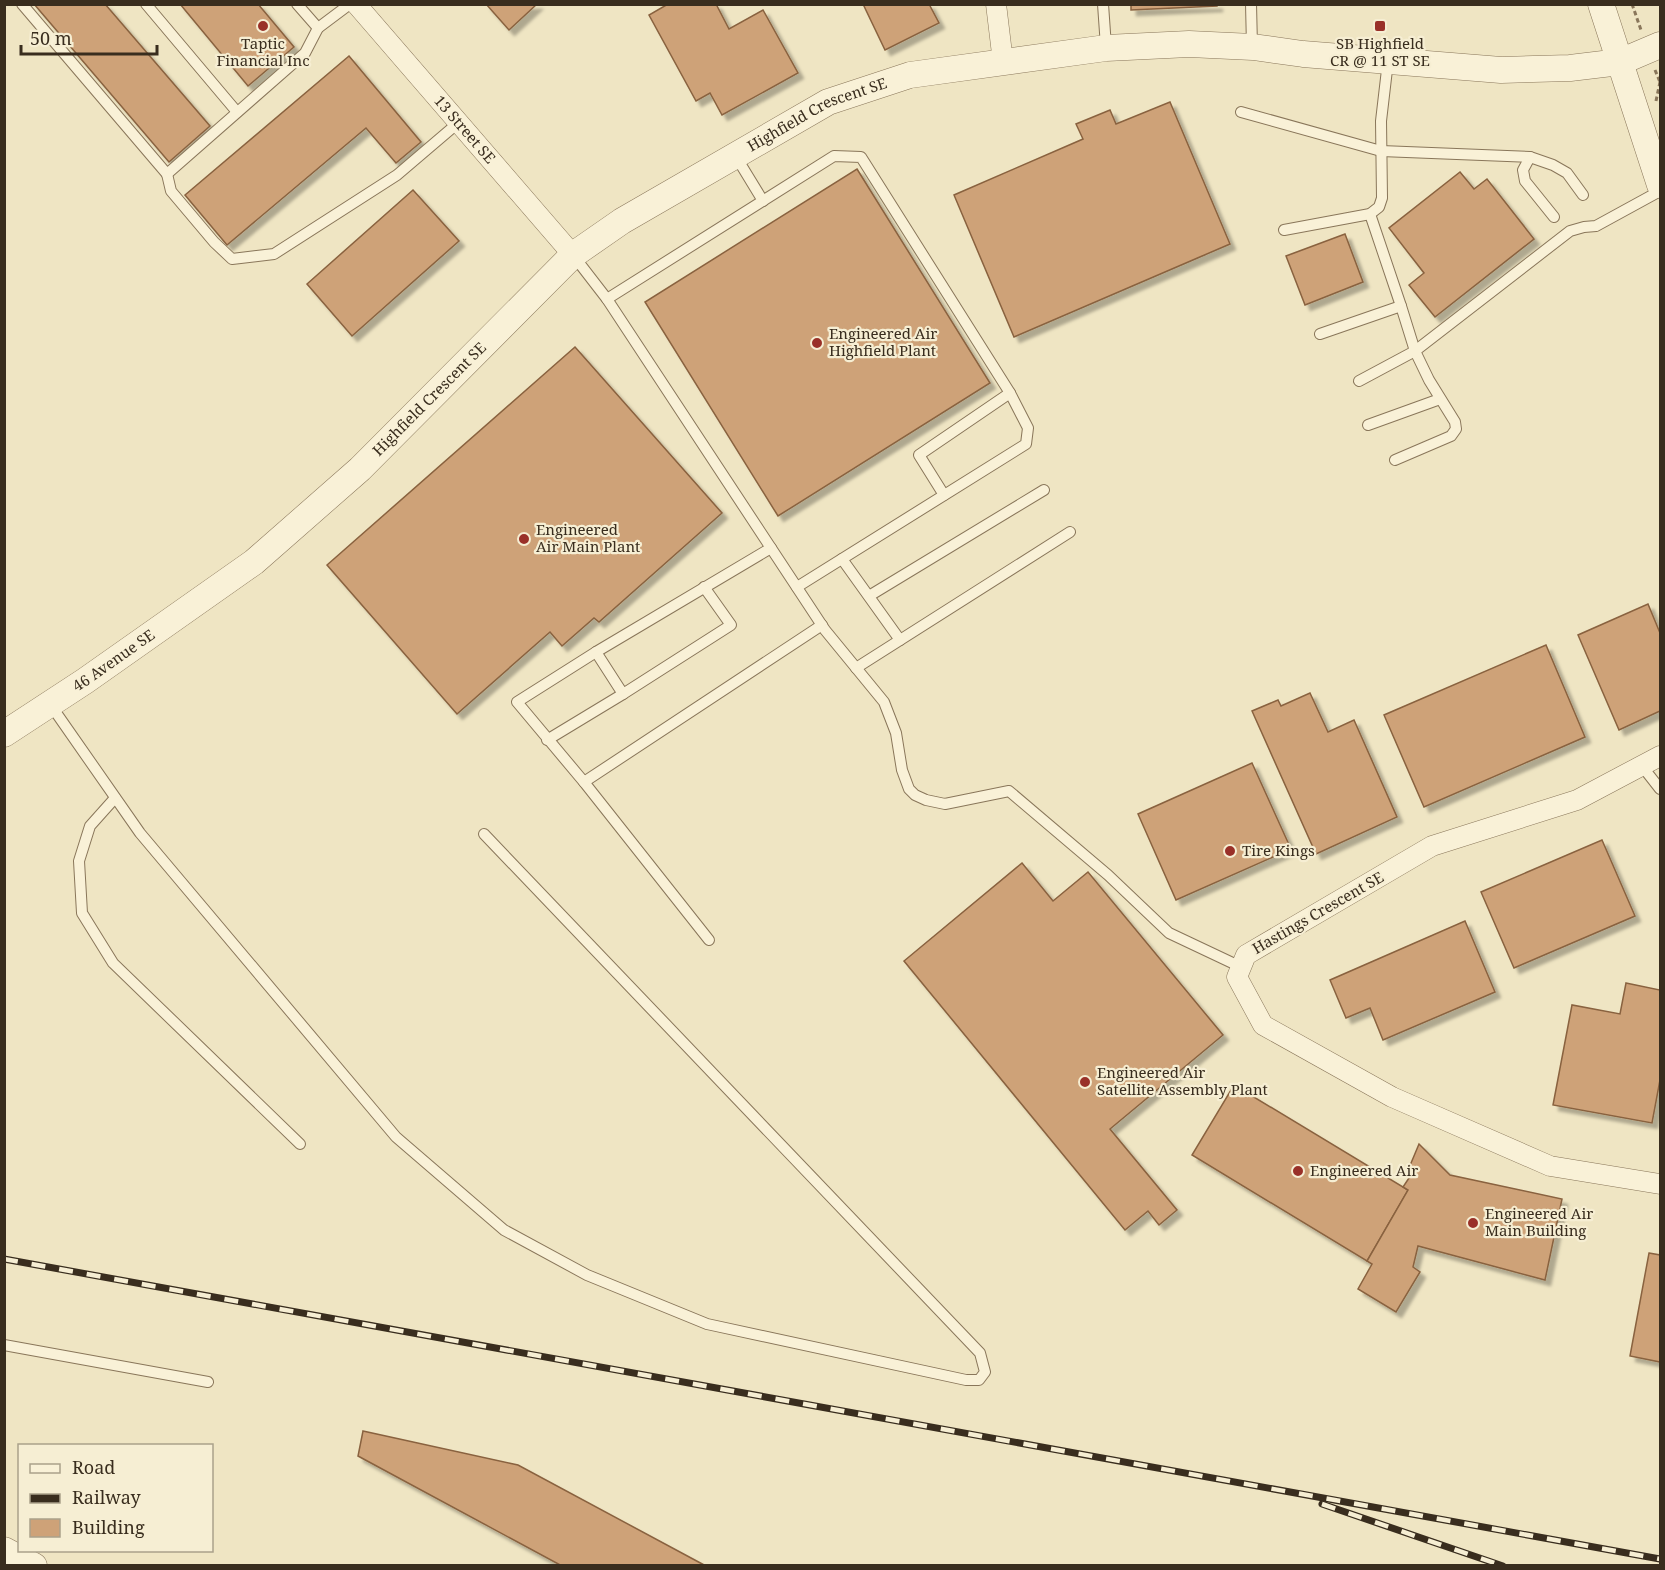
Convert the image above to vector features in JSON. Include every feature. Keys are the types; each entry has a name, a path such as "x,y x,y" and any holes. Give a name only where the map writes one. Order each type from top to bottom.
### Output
{"street":[{"name":"13 Street SE","path":"356,4 573,255"},
{"path":"996,4 1003,62"},
{"path":"1601,4 1660,185"},
{"name":"Highfield Crescent SE","path":"221,586 254,562 360,469 573,255 622,221 828,102 910,75 1106,48 1189,44 1252,47 1303,54 1501,70 1570,68 1620,62"},
{"path":"1620,62 1660,45"},
{"name":"46 Avenue SE","path":"4,734 221,586"},
{"name":"Hastings Crescent SE","path":"1660,756 1577,800 1432,846 1246,955 1237,977 1263,1025 1392,1097 1550,1166 1660,1184"},
{"path":"4,1550 34,1566"}],"lane":[{"path":"22,4 167,174 171,191 214,242 232,259 274,254 397,175 458,123"},
{"path":"146,4 237,112"},
{"path":"297,4 318,28"},
{"path":"167,174 305,53 318,28 350,4"},
{"path":"1103,4 1106,48"},
{"path":"1251,4 1252,47"},
{"path":"1284,230 1370,214 1379,207 1382,198 1381,121 1388,61"},
{"path":"1241,112 1382,152 1530,157 1567,173 1583,195"},
{"path":"735,156 763,201"},
{"path":"607,299 834,156 861,157 1010,393 1028,428 1026,444 797,587"},
{"path":"1530,157 1523,170 1525,181 1554,217"},
{"path":"1359,381 1414,351 1570,231 1584,226 1596,226 1660,191"},
{"path":"1370,214 1414,351 1455,422 1456,429 1451,436 1395,459"},
{"path":"573,255 607,299 822,625 884,702 896,733 902,770 909,789 926,800 945,804 1009,791 1108,875 1169,933 1241,967"},
{"path":"1320,334 1401,306"},
{"path":"944,495 919,455 1010,393"},
{"path":"1368,425 1440,399"},
{"path":"869,596 1044,490"},
{"path":"856,668 1070,532"},
{"path":"709,940 584,782 517,702 771,548"},
{"path":"842,559 900,640"},
{"path":"547,740 731,625 704,587"},
{"path":"584,782 822,625"},
{"path":"596,652 623,694"},
{"path":"50,704 140,833 396,1137 504,1230 587,1275 707,1324 966,1380 979,1380 985,1372 980,1353 484,834"},
{"path":"1642,765 1660,789"},
{"path":"115,798 90,826 79,861 82,914 113,963 300,1144"},
{"path":"4,1345 208,1382"}],"building":[{"path":"34,4 105,4 210,126 169,162"},
{"path":"180,4 258,4 294,47 248,86"},
{"path":"486,4 537,4 509,30"},
{"path":"668,4 716,4 729,29 763,10 798,73 722,115 710,93 696,101 649,15"},
{"path":"863,4 929,4 939,23 885,50"},
{"path":"1131,4 1217,4 1217,6 1131,10"},
{"path":"349,56 421,142 396,163 366,128 227,245 185,195"},
{"path":"1170,102 1230,244 1014,337 954,195 1083,139 1076,124 1110,110 1116,124"},
{"name":"Engineered Air Highfield Plant","path":"857,169 990,383 778,516 645,302"},
{"path":"1460,172 1474,189 1487,179 1534,239 1435,317 1409,285 1424,273 1389,228"},
{"path":"413,190 459,241 352,336 307,284"},
{"path":"1345,234 1363,282 1305,305 1286,256"},
{"name":"Engineered Air Main Plant","path":"575,347 722,513 599,622 594,618 562,646 550,632 457,714 327,565"},
{"path":"1648,604 1660,633 1660,711 1619,730 1578,635"},
{"path":"1546,645 1585,737 1424,807 1384,715"},
{"path":"1310,693 1328,732 1354,720 1397,817 1316,854 1252,711 1278,700 1281,706"},
{"path":"1252,763 1291,849 1176,900 1138,814"},
{"path":"1602,840 1635,916 1514,968 1481,892"},
{"name":"Engineered Air Satellite Assembly Plant","path":"1022,863 1053,901 1088,872 1223,1035 1110,1129 1177,1210 1159,1225 1148,1211 1125,1230 904,961"},
{"path":"1465,921 1495,992 1383,1040 1370,1008 1346,1018 1330,980"},
{"path":"1626,983 1660,990 1660,1080 1652,1123 1553,1105 1572,1005 1620,1014"},
{"name":"Engineered Air","path":"1234,1085 1408,1190 1367,1261 1192,1155"},
{"name":"Engineered Air Main Building","path":"1419,1144 1450,1175 1562,1199 1545,1280 1418,1246 1413,1267 1420,1272 1396,1312 1358,1289 1372,1264 1367,1261 1408,1190 1403,1187 1409,1178 1406,1175"},
{"path":"1649,1253 1660,1255 1660,1362 1630,1356"},
{"path":"363,1431 518,1465 706,1566 562,1566 358,1456"}],"railway":[{"path":"4,1259 1660,1559"},
{"path":"1322,1504 1503,1566"}],"place":[{"name":"Taptic Financial Inc","path":"263,26"},
{"name":"SB Highfield CR @ 11 ST SE","path":"1380,26"},
{"name":"Engineered Air Highfield Plant","path":"817,343"},
{"name":"Engineered Air Main Plant","path":"524,539"},
{"name":"Tire Kings","path":"1230,851"},
{"name":"Engineered Air Satellite Assembly Plant","path":"1085,1082"},
{"name":"Engineered Air","path":"1298,1171"},
{"name":"Engineered Air Main Building","path":"1473,1223"}]}
